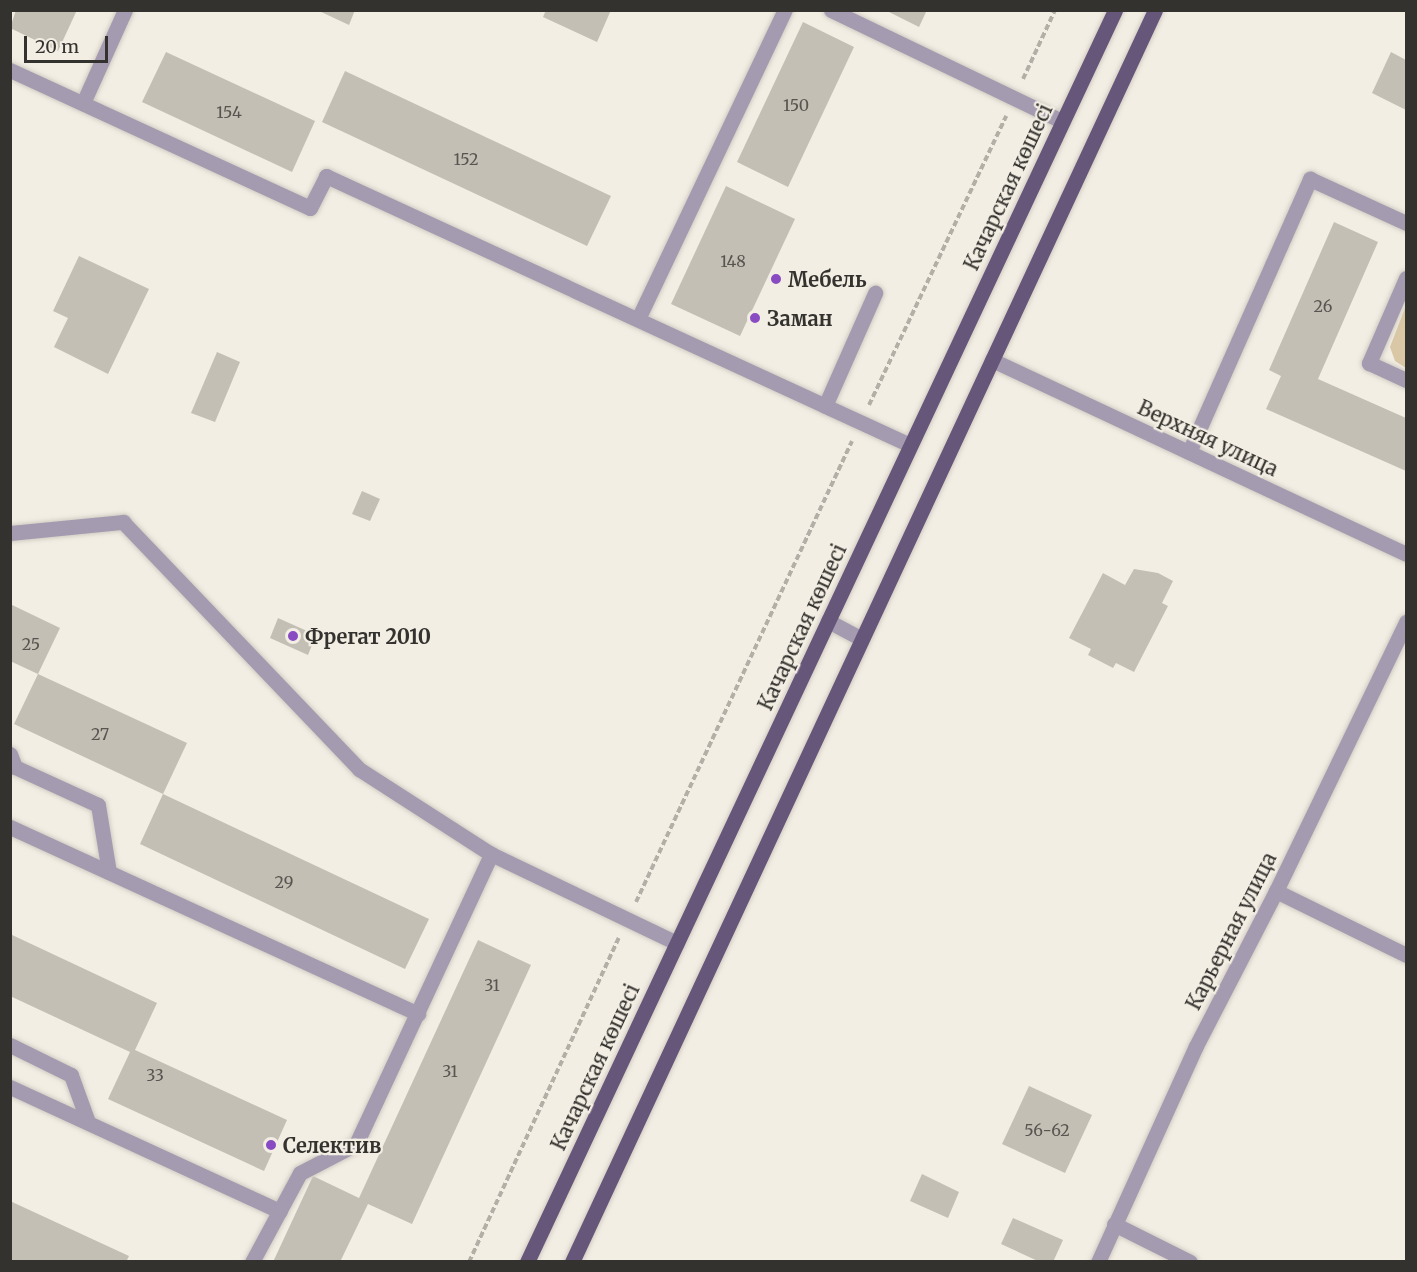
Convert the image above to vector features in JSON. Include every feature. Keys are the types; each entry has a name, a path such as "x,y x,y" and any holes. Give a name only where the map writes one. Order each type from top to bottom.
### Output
{"main road":[{"name":"Качарская көшесі","path":"527,1262 1114,10"},
{"path":"572,1262 1155,10"}],"street":[{"path":"83,102 125,10"},
{"path":"638,319 785,10"},
{"path":"834,11 1062,121"},
{"path":"10,70 310,208 326,176 910,445"},
{"path":"1189,452 1310,179 1407,223"},
{"path":"1407,278 1369,363 1407,380"},
{"path":"825,406 874,293"},
{"name":"Верхняя улица","path":"992,360 1407,554"},
{"path":"10,533 123,522 359,769 491,854 677,943"},
{"path":"828,621 862,639"},
{"name":"Карьерная улица","path":"1098,1262 1196,1046 1276,891 1407,622"},
{"path":"10,754 15,767 98,805 110,872"},
{"path":"10,827 418,1014"},
{"path":"252,1262 300,1173 356,1144 491,854"},
{"path":"1276,891 1407,955"},
{"path":"10,1045 71,1075 88,1122"},
{"path":"10,1087 280,1211"},
{"path":"1114,1224 1190,1262"}],"path":[{"path":"469,1262 1055,10"}],"shaded area":[{"path":"1406,305 1406,368 1395,361 1390,347"}],"building":[{"path":"16,10 77,10 58,51 10,28"},
{"path":"317,10 355,10 349,25"},
{"path":"546,10 611,10 597,42 543,17"},
{"path":"885,10 927,10 919,27"},
{"path":"803,22 854,47 788,187 737,162"},
{"path":"166,52 315,121 292,172 142,102"},
{"path":"1391,52 1406,60 1406,110 1372,93"},
{"path":"345,71 611,196 587,246 322,122"},
{"path":"726,186 795,219 740,336 671,304"},
{"path":"1334,222 1378,242 1318,379 1406,418 1406,471 1266,409 1281,376 1269,370"},
{"path":"79,256 149,289 108,374 54,347 68,318 53,311"},
{"path":"217,352 240,362 215,422 191,413"},
{"path":"362,491 380,499 370,521 352,514"},
{"path":"1134,569 1158,573 1173,581 1162,603 1168,606 1134,672 1116,663 1113,668 1088,655 1091,649 1069,638 1103,573 1125,585"},
{"path":"10,604 60,628 38,674 10,661"},
{"name":"Фрегат 2010","path":"278,618 316,635 308,655 270,638"},
{"path":"38,674 187,743 163,794 14,724"},
{"path":"163,794 429,919 405,969 140,844"},
{"path":"10,934 157,1003 135,1050 287,1120 264,1171 108,1099 130,1052 10,996"},
{"path":"478,940 531,965 412,1224 368,1204 340,1262 273,1262 313,1176 359,1198"},
{"path":"1029,1086 1092,1115 1065,1173 1002,1144"},
{"path":"922,1174 959,1192 948,1218 910,1201"},
{"path":"10,1201 129,1256 126,1262 10,1262"},
{"path":"1013,1218 1063,1240 1053,1262 1040,1262 1001,1244"}],"place":[{"name":"Мебель","path":"776,279"},
{"name":"Заман","path":"755,318"},
{"name":"Фрегат 2010","path":"293,636"},
{"name":"Селектив","path":"271,1145"}]}
